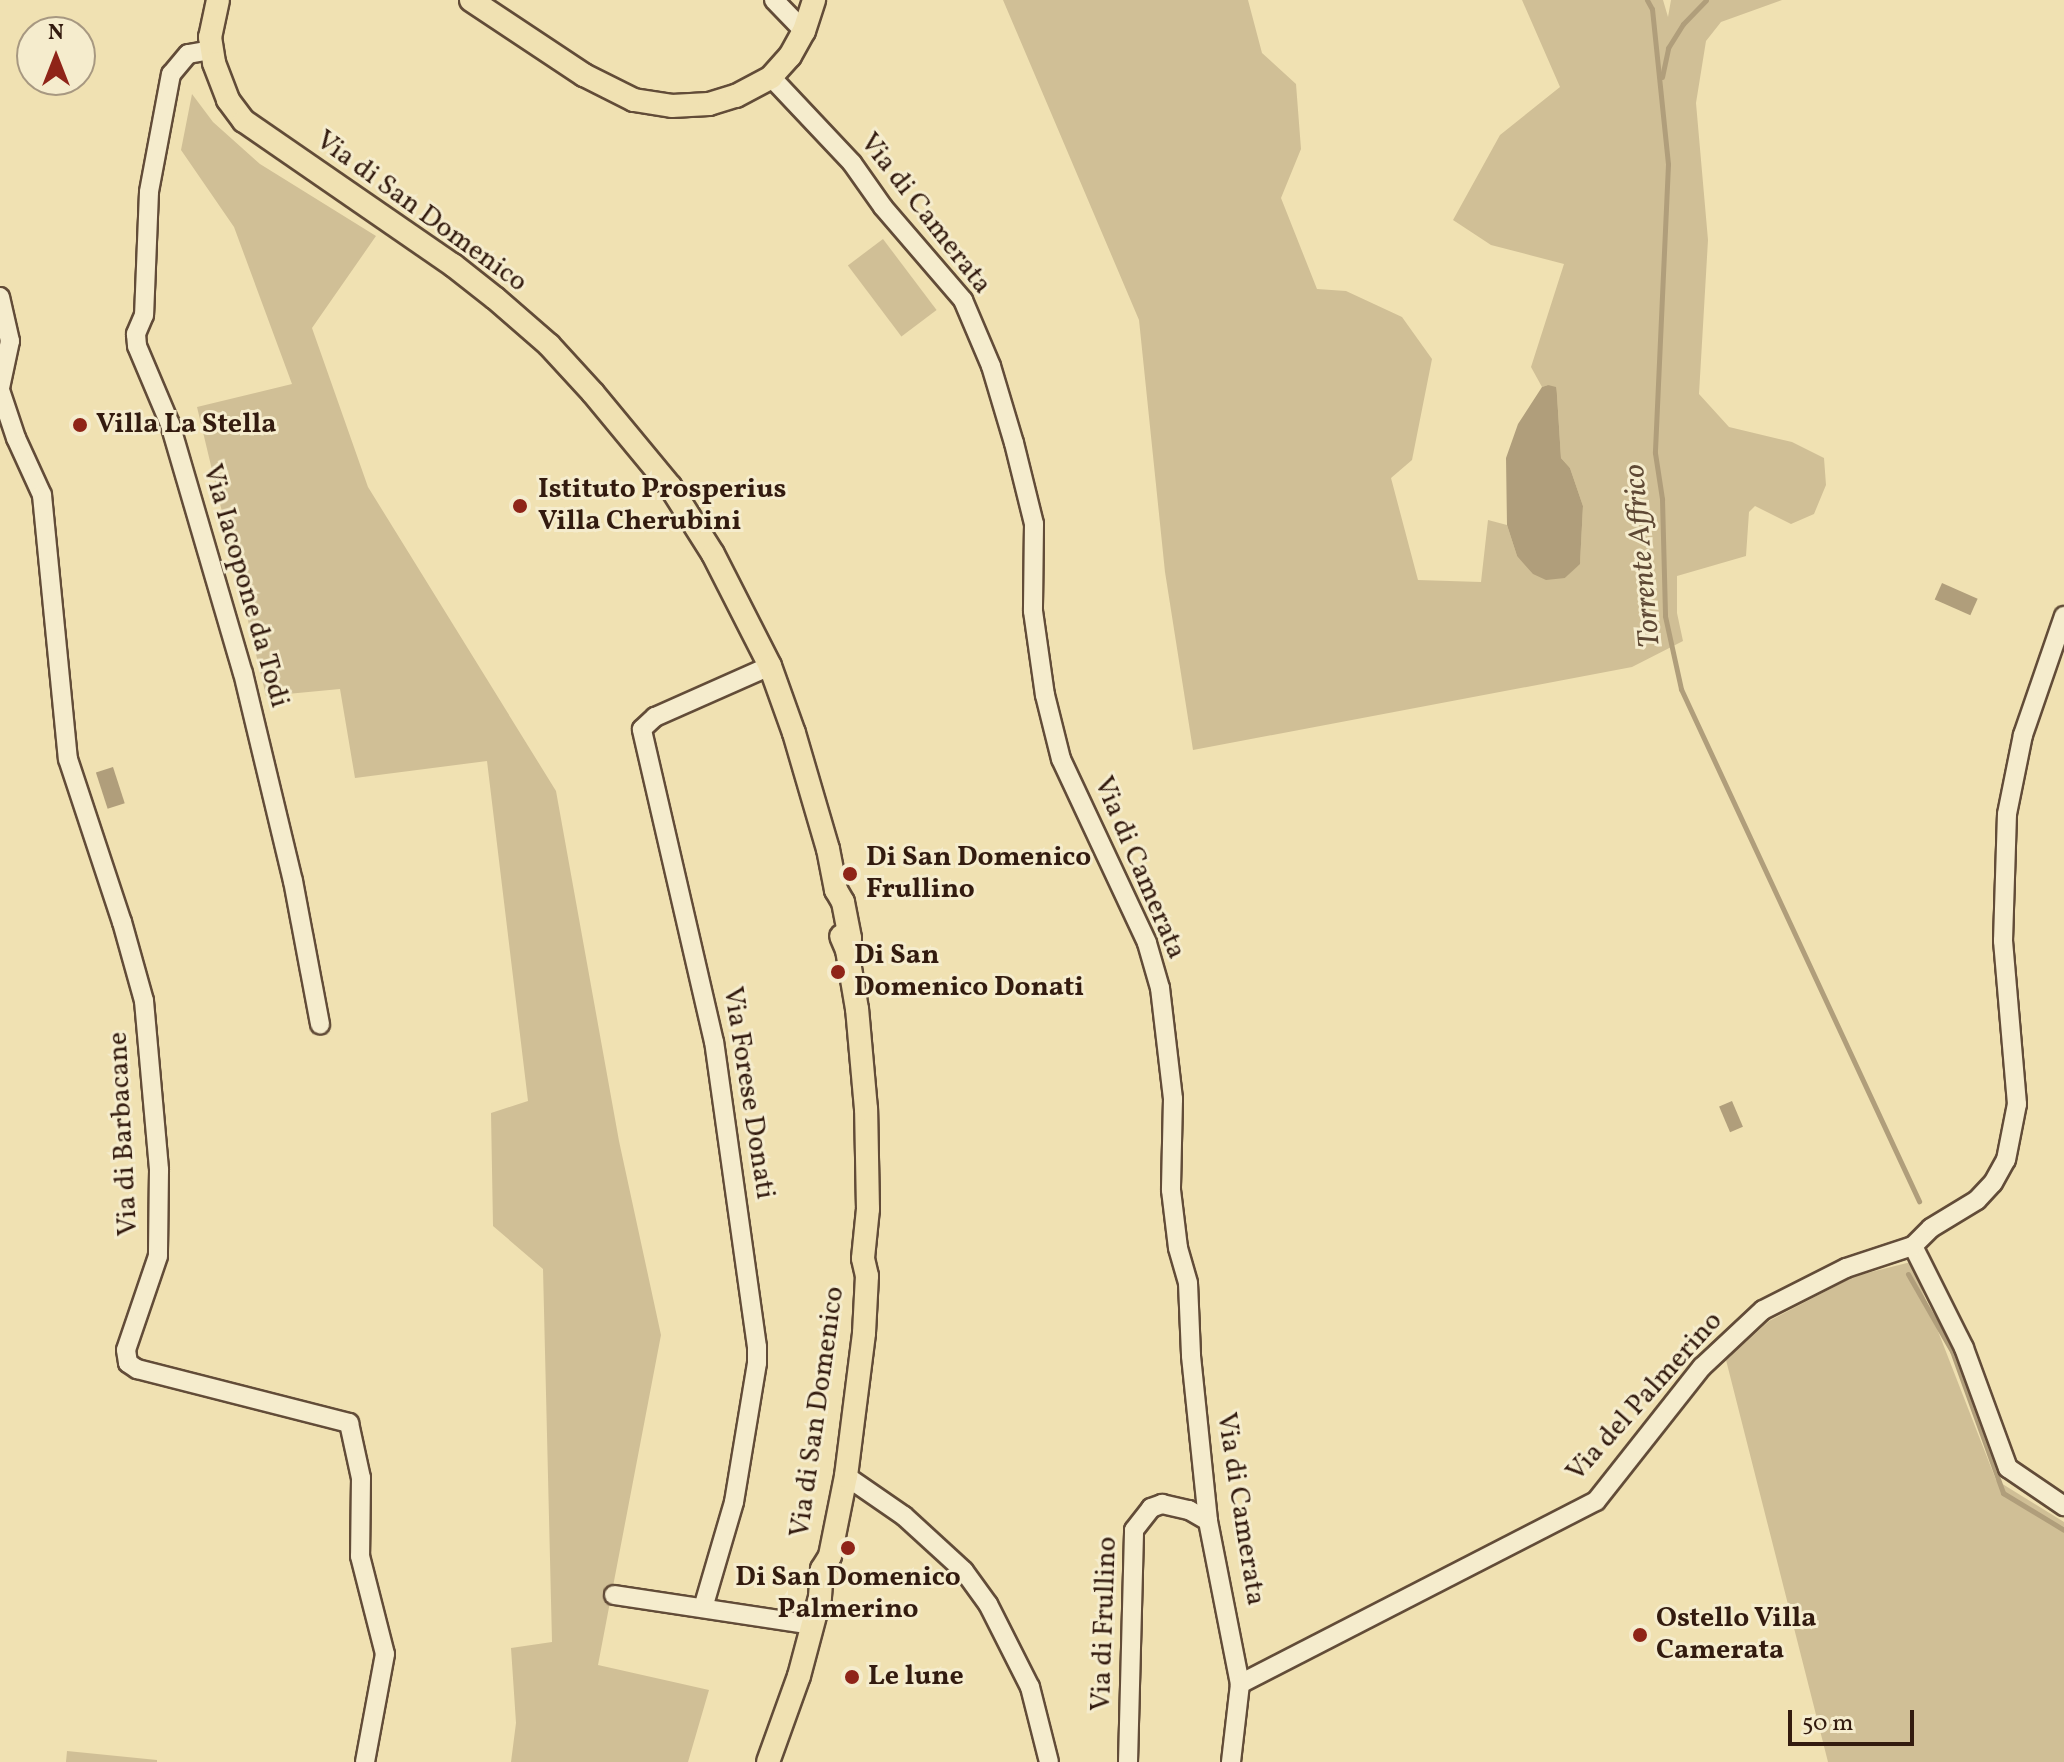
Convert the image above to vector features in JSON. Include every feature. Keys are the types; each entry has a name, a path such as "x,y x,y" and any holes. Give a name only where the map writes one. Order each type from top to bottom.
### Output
{"main road":[{"name":"Via di San Domenico","path":"218,0 211,23 211,50 222,88 244,121 485,290 549,345 611,412 670,486 713,554 770,666 794,733 828,849 836,890 843,902 850,938 847,950 866,1109 868,1209 863,1258 867,1276 864,1333 846,1476 830,1556 829,1587 820,1597 768,1762"},
{"path":"471,0 584,75 634,100 672,106 709,104 736,96 771,77 790,56 804,31 814,0"}],"street":[{"path":"774,0 804,31"},
{"name":"Via Iacopone da Todi","path":"211,50 188,54 171,74 149,192 144,315 136,334 137,346 170,424 243,673 293,881 320,1024"},
{"name":"Via di Camerata","path":"771,77 852,163 883,207 945,276 963,300 991,366 1034,524 1033,611 1045,695 1061,759 1147,943 1160,988 1173,1099 1171,1190 1178,1248 1188,1283 1191,1356 1208,1521 1240,1684 1231,1762"},
{"name":"Via di Barbacane","path":"0,297 10,341 0,389 16,438 42,495 68,759 122,922 144,1001 159,1170 158,1256 126,1350 128,1363 137,1369 349,1423 361,1478 360,1556 385,1654 365,1762"},
{"name":"Via del Palmerino","path":"1240,1684 1596,1501 1702,1367 1763,1310 1831,1275 1913,1246 1931,1228 1977,1200 1993,1183 2006,1160 2013,1134 2016,1089 2003,941 2007,814 2023,735 2064,616"},
{"name":"Via Forese Donati","path":"703,1608 734,1502 757,1347 714,1042 642,729 655,717 770,666"},
{"path":"1913,1246 1964,1348 2008,1468 2064,1506"},
{"path":"846,1476 890,1507 964,1571 988,1604 1030,1687 1049,1762"},
{"path":"841,1506 862,1502 890,1507"},
{"name":"Via di Frullino","path":"1128,1762 1134,1530 1151,1508 1162,1504 1189,1510 1208,1521"},
{"path":"614,1595 813,1625"}],"shaded area":[{"path":"1003,0 1248,0 1262,53 1296,84 1301,149 1281,198 1317,289 1346,291 1402,317 1432,359 1412,460 1391,478 1418,580 1481,582 1488,520 1507,525 1517,556 1565,578 1580,563 1583,506 1570,468 1561,458 1557,395 1548,385 1542,387 1531,367 1564,264 1491,245 1453,220 1500,135 1560,87 1522,0 1663,0 1668,17 1671,0 1782,0 1721,22 1706,41 1696,103 1708,240 1699,394 1729,427 1792,442 1824,458 1826,485 1814,514 1791,524 1755,506 1749,512 1746,556 1677,576 1677,613 1683,641 1632,667 1193,750 1165,572 1139,320"},
{"path":"192,94 213,122 260,164 376,236 312,328 368,487 556,791 619,1141 661,1335 598,1665 709,1690 688,1762 511,1762 516,1723 511,1648 552,1642 543,1269 493,1226 491,1113 528,1101 487,761 355,778 340,689 266,696 197,407 292,384 234,227 181,150"},
{"path":"883,239 937,310 901,337 848,265"},
{"path":"1542,387 1556,387 1561,458 1570,468 1583,506 1580,564 1565,578 1546,580 1533,574 1517,556 1507,525 1506,458 1518,424"},
{"path":"1942,583 1978,599 1970,615 1935,599"},
{"path":"113,767 125,803 108,809 96,773"},
{"path":"1732,1101 1743,1127 1730,1132 1719,1106"},
{"path":"1911,1262 1996,1480 2064,1522 2064,1762 1828,1762 1726,1360 1769,1321 1855,1276"},
{"path":"67,1751 157,1760 157,1762 66,1762"}],"waterway":[{"name":"Torrente Affrico","path":"1647,0 1652,9 1668,164 1655,453 1662,499 1665,616 1681,689 1919,1201"},
{"path":"1662,77 1668,48 1683,24 1706,0"},
{"name":"Torrente Affrico","path":"1908,1274 1952,1351 2003,1493 2064,1530"}],"place":[{"name":"Villa La Stella","path":"80,425"},
{"name":"Istituto Prosperius Villa Cherubini","path":"520,506"},
{"name":"Di San Domenico Frullino","path":"850,874"},
{"name":"Di San Domenico Donati","path":"838,972"},
{"name":"Di San Domenico Palmerino","path":"848,1548"},
{"name":"Ostello Villa Camerata","path":"1640,1635"},
{"name":"Le lune","path":"852,1677"}]}
